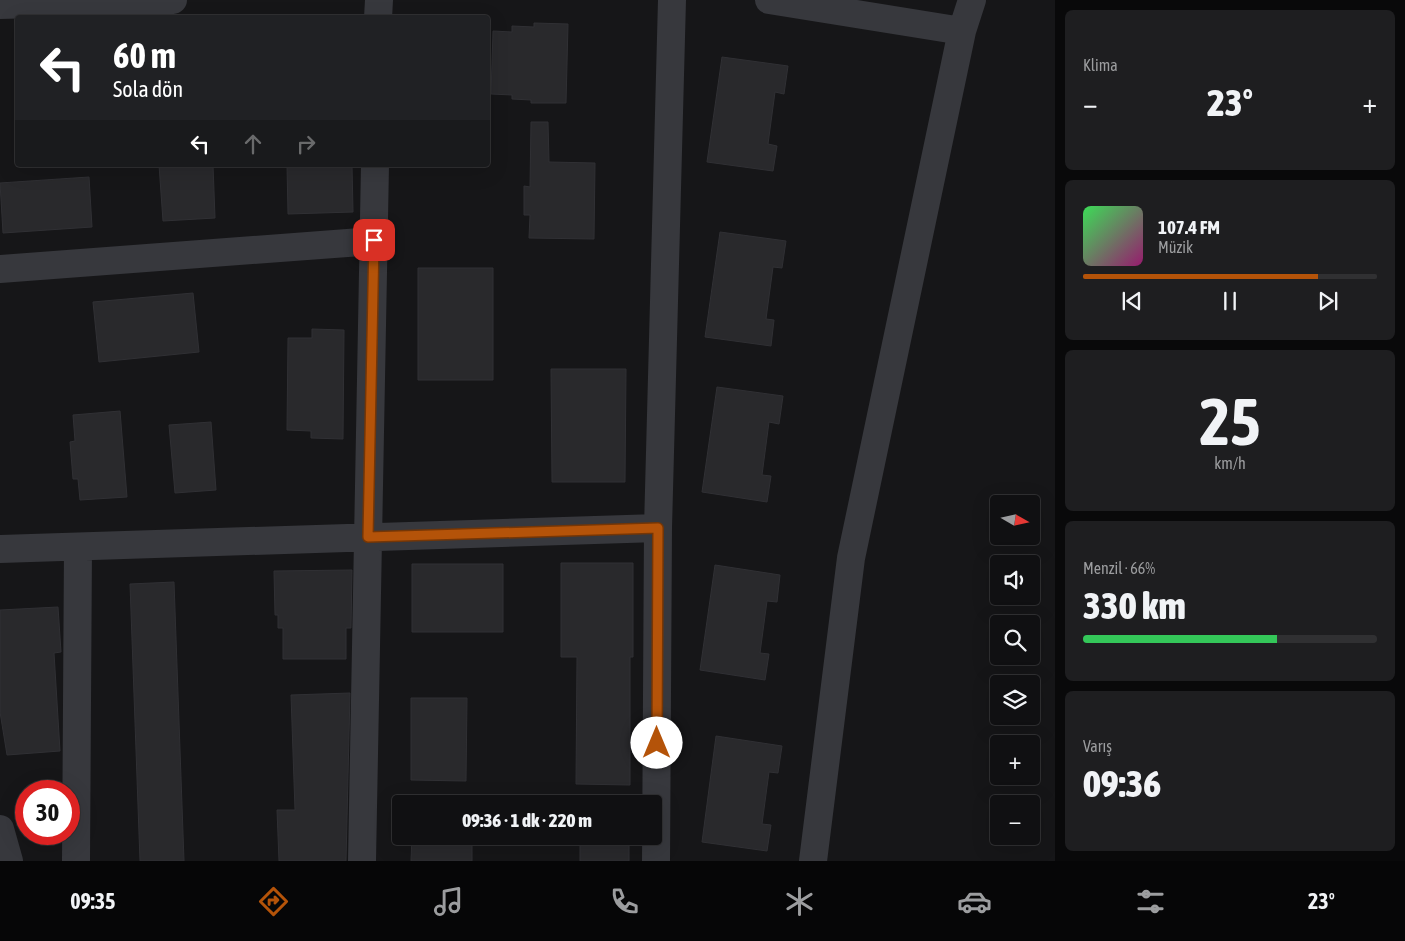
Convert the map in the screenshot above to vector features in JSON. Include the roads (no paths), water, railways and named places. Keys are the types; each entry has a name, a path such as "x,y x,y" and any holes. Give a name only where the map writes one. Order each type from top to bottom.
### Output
{"street":[{"path":"0,5 173,0"},
{"path":"378,15 379,0"},
{"path":"656,861 658,528 672,0"},
{"path":"769,0 962,31"},
{"path":"812,861 851,558 962,31 972,0"},
{"path":"362,861 375,167"},
{"path":"0,269 374,240"},
{"path":"0,549 658,528"},
{"path":"76,861 78,547"},
{"path":"0,829 9,861"}]}
